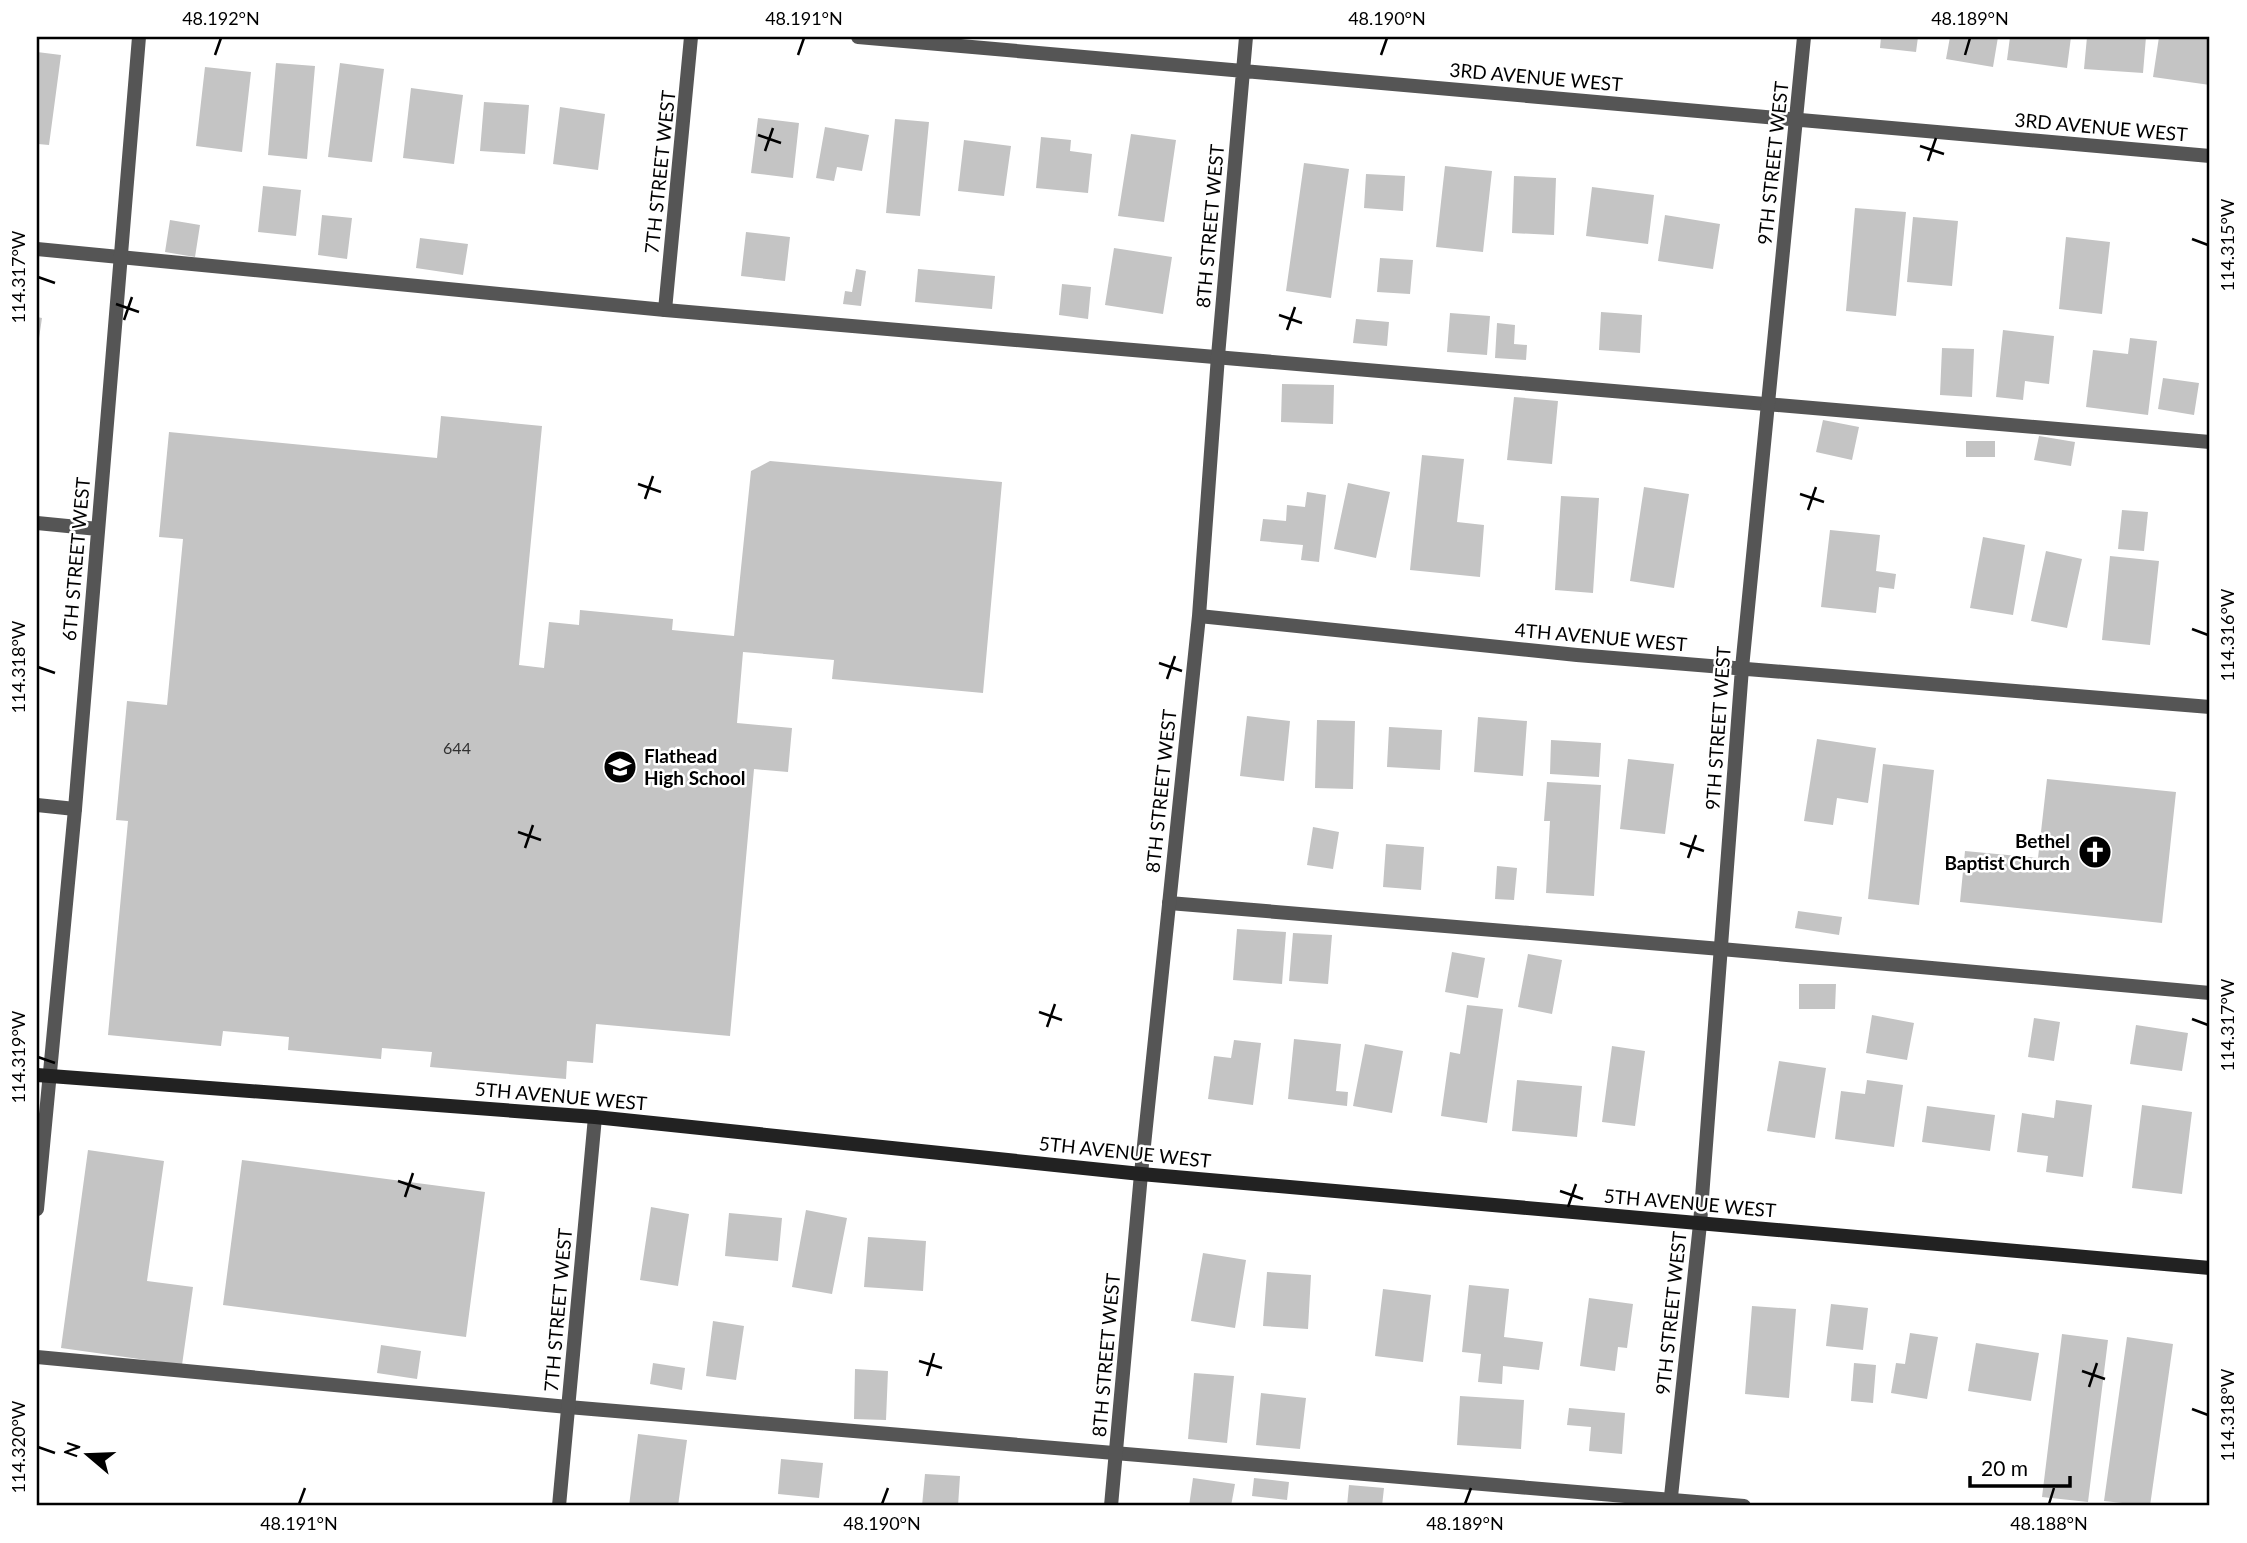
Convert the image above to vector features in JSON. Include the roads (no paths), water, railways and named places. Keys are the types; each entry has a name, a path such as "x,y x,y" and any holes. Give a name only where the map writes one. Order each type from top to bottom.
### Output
{"street":[{"name":"6TH STREET WEST","path":"37,1209 43,1075 75,808 139,37"},
{"name":"7TH STREET WEST","path":"666,310 691,37"},
{"name":"3RD AVENUE WEST","path":"858,37 2210,156"},
{"name":"8TH STREET WEST","path":"1111,1506 1141,1174 1199,617 1218,356 1246,37"},
{"name":"9TH STREET WEST","path":"1670,1503 1700,1224 1742,668 1804,37"},
{"path":"37,249 666,310 1769,402 2210,442"},
{"path":"37,523 98,529"},
{"name":"4TH AVENUE WEST","path":"1199,617 1563,653 2210,707"},
{"path":"37,805 75,808"},
{"path":"1169,904 1721,949 2210,993"},
{"name":"5TH AVENUE WEST","path":"43,1075 594,1117 1141,1174 2210,1268"},
{"name":"7TH STREET WEST","path":"559,1506 594,1117"},
{"path":"37,1357 568,1407 1670,1503 1744,1506"}],"place":[{"name":"Flathead High School","path":"620,767"},
{"name":"Bethel Baptist Church","path":"2095,852"}]}
